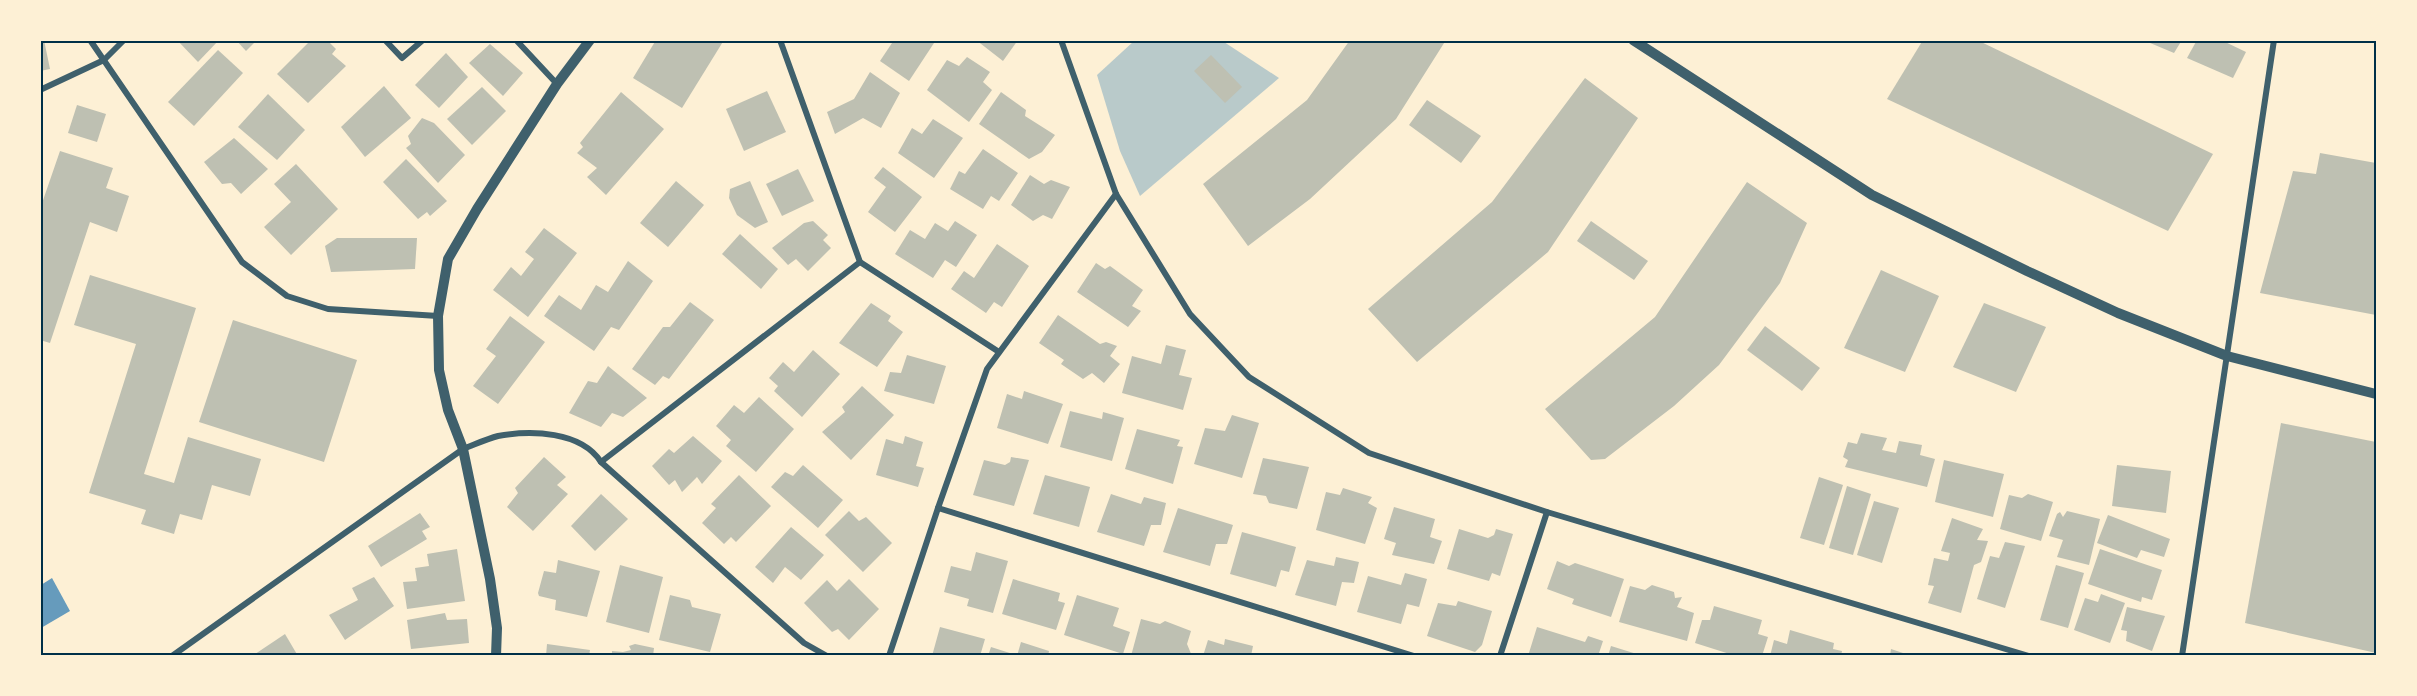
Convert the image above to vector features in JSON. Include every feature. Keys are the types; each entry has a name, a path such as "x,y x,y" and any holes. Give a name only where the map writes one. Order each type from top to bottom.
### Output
{"street":[{"path":"90,40 242,262 287,296 328,309 438,316"},
{"path":"40,90 104,60 124,40"},
{"path":"385,40 402,58 423,40"},
{"path":"516,40 556,84"},
{"path":"496,656 497,628 491,589 462,449 448,410 439,370 438,316 448,259 556,84 590,40"},
{"path":"780,40 860,262 999,352"},
{"path":"1061,40 1116,194 1190,314 1249,377 1369,453 1547,512 2029,656"},
{"path":"1633,40 1872,195 2098,304 2228,356 2376,394"},
{"path":"2182,656 2274,40"},
{"path":"889,656 987,369 1116,194"},
{"path":"601,462 860,262"},
{"path":"172,656 462,449 496,436 534,432 569,439 596,453 601,462 804,643 827,656"},
{"path":"938,508 1414,656"},
{"path":"1500,656 1547,512"}],"shaded area":[{"path":"1221,40 1279,78 1140,196 1120,151 1097,75 1134,41"}],"water":[{"path":"52,578 70,611 41,628 41,585"}],"building":[{"path":"40,40 44,40 50,69 40,71"},
{"path":"177,40 219,40 198,62"},
{"path":"236,40 257,40 246,51"},
{"path":"311,40 327,40 336,49 332,54 346,66 308,103 277,74"},
{"path":"656,40 724,40 682,108 633,78"},
{"path":"894,40 936,40 909,81 880,61"},
{"path":"976,40 1018,40 1003,61"},
{"path":"1350,40 1446,40 1396,119 1310,199 1248,246 1203,184 1307,100"},
{"path":"1923,40 1977,40 2213,154 2168,231 1887,99"},
{"path":"2143,40 2182,40 2174,53"},
{"path":"2197,40 2221,40 2246,52 2233,78 2187,58"},
{"path":"490,44 523,73 503,96 469,63"},
{"path":"218,50 243,73 194,126 168,102"},
{"path":"446,53 468,77 439,108 415,85"},
{"path":"1211,55 1242,87 1225,103 1194,71"},
{"path":"967,57 990,72 983,82 992,90 969,122 927,90 947,60 959,66"},
{"path":"870,72 900,93 881,128 863,118 835,134 827,112 854,99"},
{"path":"1585,78 1638,118 1548,252 1417,362 1368,309 1492,202"},
{"path":"384,86 411,118 365,157 341,127"},
{"path":"482,87 506,111 472,145 447,119"},
{"path":"767,91 786,132 744,151 726,109"},
{"path":"621,92 664,129 606,195 587,177 597,168 577,153 583,147 580,143"},
{"path":"1001,92 1026,110 1025,116 1055,135 1042,152 1029,159 979,124"},
{"path":"268,94 305,130 277,160 238,127"},
{"path":"1427,100 1481,136 1461,163 1409,125"},
{"path":"77,105 106,114 97,142 68,133"},
{"path":"422,118 434,123 465,155 438,183 406,148 411,144 408,136"},
{"path":"933,119 963,138 934,178 898,153 912,128 922,134"},
{"path":"234,138 268,169 241,194 231,183 222,184 204,162"},
{"path":"983,149 1018,173 999,201 991,196 983,209 950,189 959,171 965,174"},
{"path":"60,151 113,168 106,188 129,196 117,232 90,222 50,343 40,340 40,209"},
{"path":"2320,153 2376,163 2376,315 2260,293 2293,171 2316,174"},
{"path":"406,159 447,201 430,216 427,212 418,219 383,182"},
{"path":"296,164 338,209 291,255 264,227 291,202 274,184"},
{"path":"883,167 922,197 895,232 868,212 886,187 874,178"},
{"path":"798,169 814,201 782,216 766,184"},
{"path":"1030,175 1044,184 1051,180 1070,187 1052,219 1043,215 1033,221 1011,205"},
{"path":"676,181 704,205 668,247 640,223"},
{"path":"750,181 768,222 755,228 737,215 729,198 730,189"},
{"path":"1747,182 1807,223 1780,283 1719,365 1674,406 1605,459 1591,460 1545,409 1655,317"},
{"path":"813,221 828,235 823,240 831,248 808,271 796,259 788,265 772,248 804,223"},
{"path":"955,221 977,235 956,267 945,260 933,278 895,254 910,230 925,239 935,223 948,231"},
{"path":"1591,221 1648,261 1634,280 1577,241"},
{"path":"544,228 577,253 528,317 493,290 511,267 521,276 534,259 525,252"},
{"path":"740,234 778,269 761,289 722,254"},
{"path":"337,238 417,238 415,269 331,272 325,246"},
{"path":"997,244 1029,266 1002,307 994,302 986,313 951,289 964,271 974,278"},
{"path":"628,261 653,281 619,330 611,327 594,351 544,316 559,295 581,310 596,285 608,292"},
{"path":"1096,263 1105,269 1110,266 1143,290 1132,306 1141,311 1128,327 1077,292"},
{"path":"1881,270 1939,296 1905,372 1844,348"},
{"path":"90,275 196,308 144,474 174,483 188,437 261,459 250,496 212,485 202,520 180,514 174,534 141,524 146,510 89,493 136,344 74,325"},
{"path":"690,302 714,320 669,379 663,376 655,385 632,369 663,327 670,327"},
{"path":"871,303 891,316 888,321 903,332 877,367 839,343"},
{"path":"1984,303 2046,327 2016,392 1953,367"},
{"path":"1058,315 1100,344 1106,342 1117,346 1110,356 1120,364 1104,383 1092,373 1083,379 1061,364 1064,360 1039,343"},
{"path":"510,316 545,342 498,404 473,386 496,356 486,349"},
{"path":"233,320 357,360 324,462 199,422"},
{"path":"1765,326 1820,368 1802,391 1747,350"},
{"path":"1166,345 1186,350 1179,375 1192,378 1183,410 1122,393 1132,356 1161,364"},
{"path":"813,350 840,374 802,417 774,391 778,386 769,378 783,362 794,372"},
{"path":"907,355 946,366 934,404 884,391 890,372 901,373"},
{"path":"608,366 647,398 623,417 612,413 601,427 569,413 588,381 597,383"},
{"path":"862,386 894,415 851,460 822,432 845,412 842,407"},
{"path":"1024,391 1063,404 1048,444 997,428 1007,394 1022,399"},
{"path":"759,397 794,429 756,472 726,446 731,440 716,426 734,405 744,413"},
{"path":"1070,411 1102,419 1103,412 1124,418 1112,461 1060,447"},
{"path":"1232,415 1259,423 1242,478 1194,464 1205,428 1225,431"},
{"path":"2281,423 2376,442 2376,653 2245,623"},
{"path":"1137,429 1180,440 1177,446 1183,447 1173,484 1125,469"},
{"path":"1861,433 1887,438 1882,450 1896,453 1899,441 1922,445 1920,455 1935,459 1927,487 1845,467 1848,460 1843,457 1848,442 1857,444"},
{"path":"693,436 722,461 702,484 697,477 682,492 675,480 669,485 652,466 669,449 674,453"},
{"path":"905,436 923,442 916,466 924,468 918,487 876,475 886,439 903,444"},
{"path":"544,457 566,477 557,485 568,494 533,531 507,507 518,493 515,488"},
{"path":"1011,457 1029,460 1014,506 973,495 984,460 1005,465 1010,462"},
{"path":"1263,458 1309,467 1297,509 1269,503 1266,496 1253,494"},
{"path":"1944,460 2004,474 1993,517 1935,502"},
{"path":"803,465 843,500 818,528 771,487 785,472 793,476"},
{"path":"2117,465 2171,471 2166,513 2112,506"},
{"path":"739,475 771,506 736,542 731,537 724,544 702,523 716,508 711,504"},
{"path":"1045,475 1090,487 1079,527 1033,514"},
{"path":"1819,477 1843,485 1824,545 1800,538"},
{"path":"1847,486 1871,494 1853,555 1829,548"},
{"path":"1343,488 1372,497 1368,503 1377,508 1365,544 1316,530 1326,492 1340,495"},
{"path":"601,494 628,519 595,551 571,526"},
{"path":"1111,494 1141,504 1144,497 1166,503 1161,525 1151,525 1144,546 1097,532"},
{"path":"2028,494 2053,502 2041,541 2000,529 2009,495 2022,498"},
{"path":"1874,501 1899,508 1882,563 1857,555"},
{"path":"1394,507 1435,519 1430,537 1442,541 1434,564 1392,555 1396,543 1384,539"},
{"path":"1178,508 1233,525 1227,544 1216,544 1210,566 1163,552"},
{"path":"849,511 859,521 866,517 892,543 863,572 825,535"},
{"path":"2067,511 2100,519 2089,565 2057,557 2063,540 2049,536 2057,514 2060,512 2063,517"},
{"path":"420,513 430,527 422,531 427,539 381,567 368,546"},
{"path":"2108,515 2170,539 2164,557 2141,550 2137,558 2097,543"},
{"path":"1952,518 1983,529 1977,540 1988,541 1981,562 1974,565 1961,613 1928,603 1934,586 1928,585 1934,558 1948,561 1950,553 1941,551"},
{"path":"791,527 824,555 801,580 785,567 773,583 755,567"},
{"path":"1459,529 1488,538 1494,535 1496,529 1513,534 1500,576 1492,573 1489,581 1447,569"},
{"path":"1242,532 1296,547 1289,572 1281,570 1276,587 1230,574"},
{"path":"2005,542 2025,546 2005,608 1977,599 1990,556 1999,558"},
{"path":"457,549 465,601 407,609 403,582 417,581 415,568 429,566 427,554"},
{"path":"2100,549 2162,570 2152,600 2142,597 2141,602 2088,584"},
{"path":"976,552 1008,561 993,613 967,606 969,599 944,592 951,566 971,571"},
{"path":"1336,557 1359,562 1354,583 1342,582 1336,606 1295,595 1307,560 1334,566"},
{"path":"558,560 600,571 587,617 555,610 556,600 539,596 544,571 556,573"},
{"path":"1557,561 1569,566 1575,563 1624,579 1611,617 1572,604 1574,599 1547,589"},
{"path":"620,565 663,577 649,633 606,622"},
{"path":"2056,565 2084,573 2068,628 2040,620"},
{"path":"1405,573 1427,579 1419,607 1407,604 1401,624 1357,612 1368,576 1401,585"},
{"path":"374,577 394,606 345,640 329,615 358,600 352,588"},
{"path":"849,579 879,609 849,640 838,629 832,632 804,603 827,580 837,591"},
{"path":"1013,579 1060,593 1058,601 1065,603 1056,630 1002,614"},
{"path":"1652,585 1674,592 1675,598 1682,597 1677,607 1694,613 1687,641 1619,622 1630,586 1645,590"},
{"path":"2101,594 2125,603 2110,643 2074,630 2085,598 2098,602"},
{"path":"670,595 690,600 692,607 721,614 710,652 659,640"},
{"path":"1077,595 1119,608 1113,626 1130,632 1123,654 1064,635"},
{"path":"1458,601 1492,611 1482,645 1475,652 1427,636 1438,603 1456,606"},
{"path":"1714,606 1762,620 1758,634 1768,637 1762,656 1736,656 1695,643 1702,620 1710,620"},
{"path":"2127,607 2165,616 2152,651 2126,641 2127,631 2121,630"},
{"path":"445,613 447,620 467,619 469,643 411,649 407,620"},
{"path":"1141,619 1160,624 1165,621 1191,631 1187,644 1192,656 1131,656"},
{"path":"940,627 985,639 980,656 966,653 965,656 932,656"},
{"path":"1537,627 1585,642 1588,636 1603,641 1598,656 1528,656"},
{"path":"1790,630 1834,643 1833,649 1842,651 1841,656 1770,656 1774,640 1787,644"},
{"path":"285,634 298,656 252,656"},
{"path":"1225,639 1253,646 1251,656 1203,656 1208,640 1224,645"},
{"path":"1021,642 1049,651 1048,656 1017,656"},
{"path":"547,644 590,650 589,656 546,656"},
{"path":"635,644 654,648 653,656 612,656 612,651 631,650 629,646"},
{"path":"1611,646 1640,655 1640,656 1608,656"},
{"path":"991,647 1016,655 1016,656 988,656"},
{"path":"1891,649 1909,655 1909,656 1890,656"}]}
